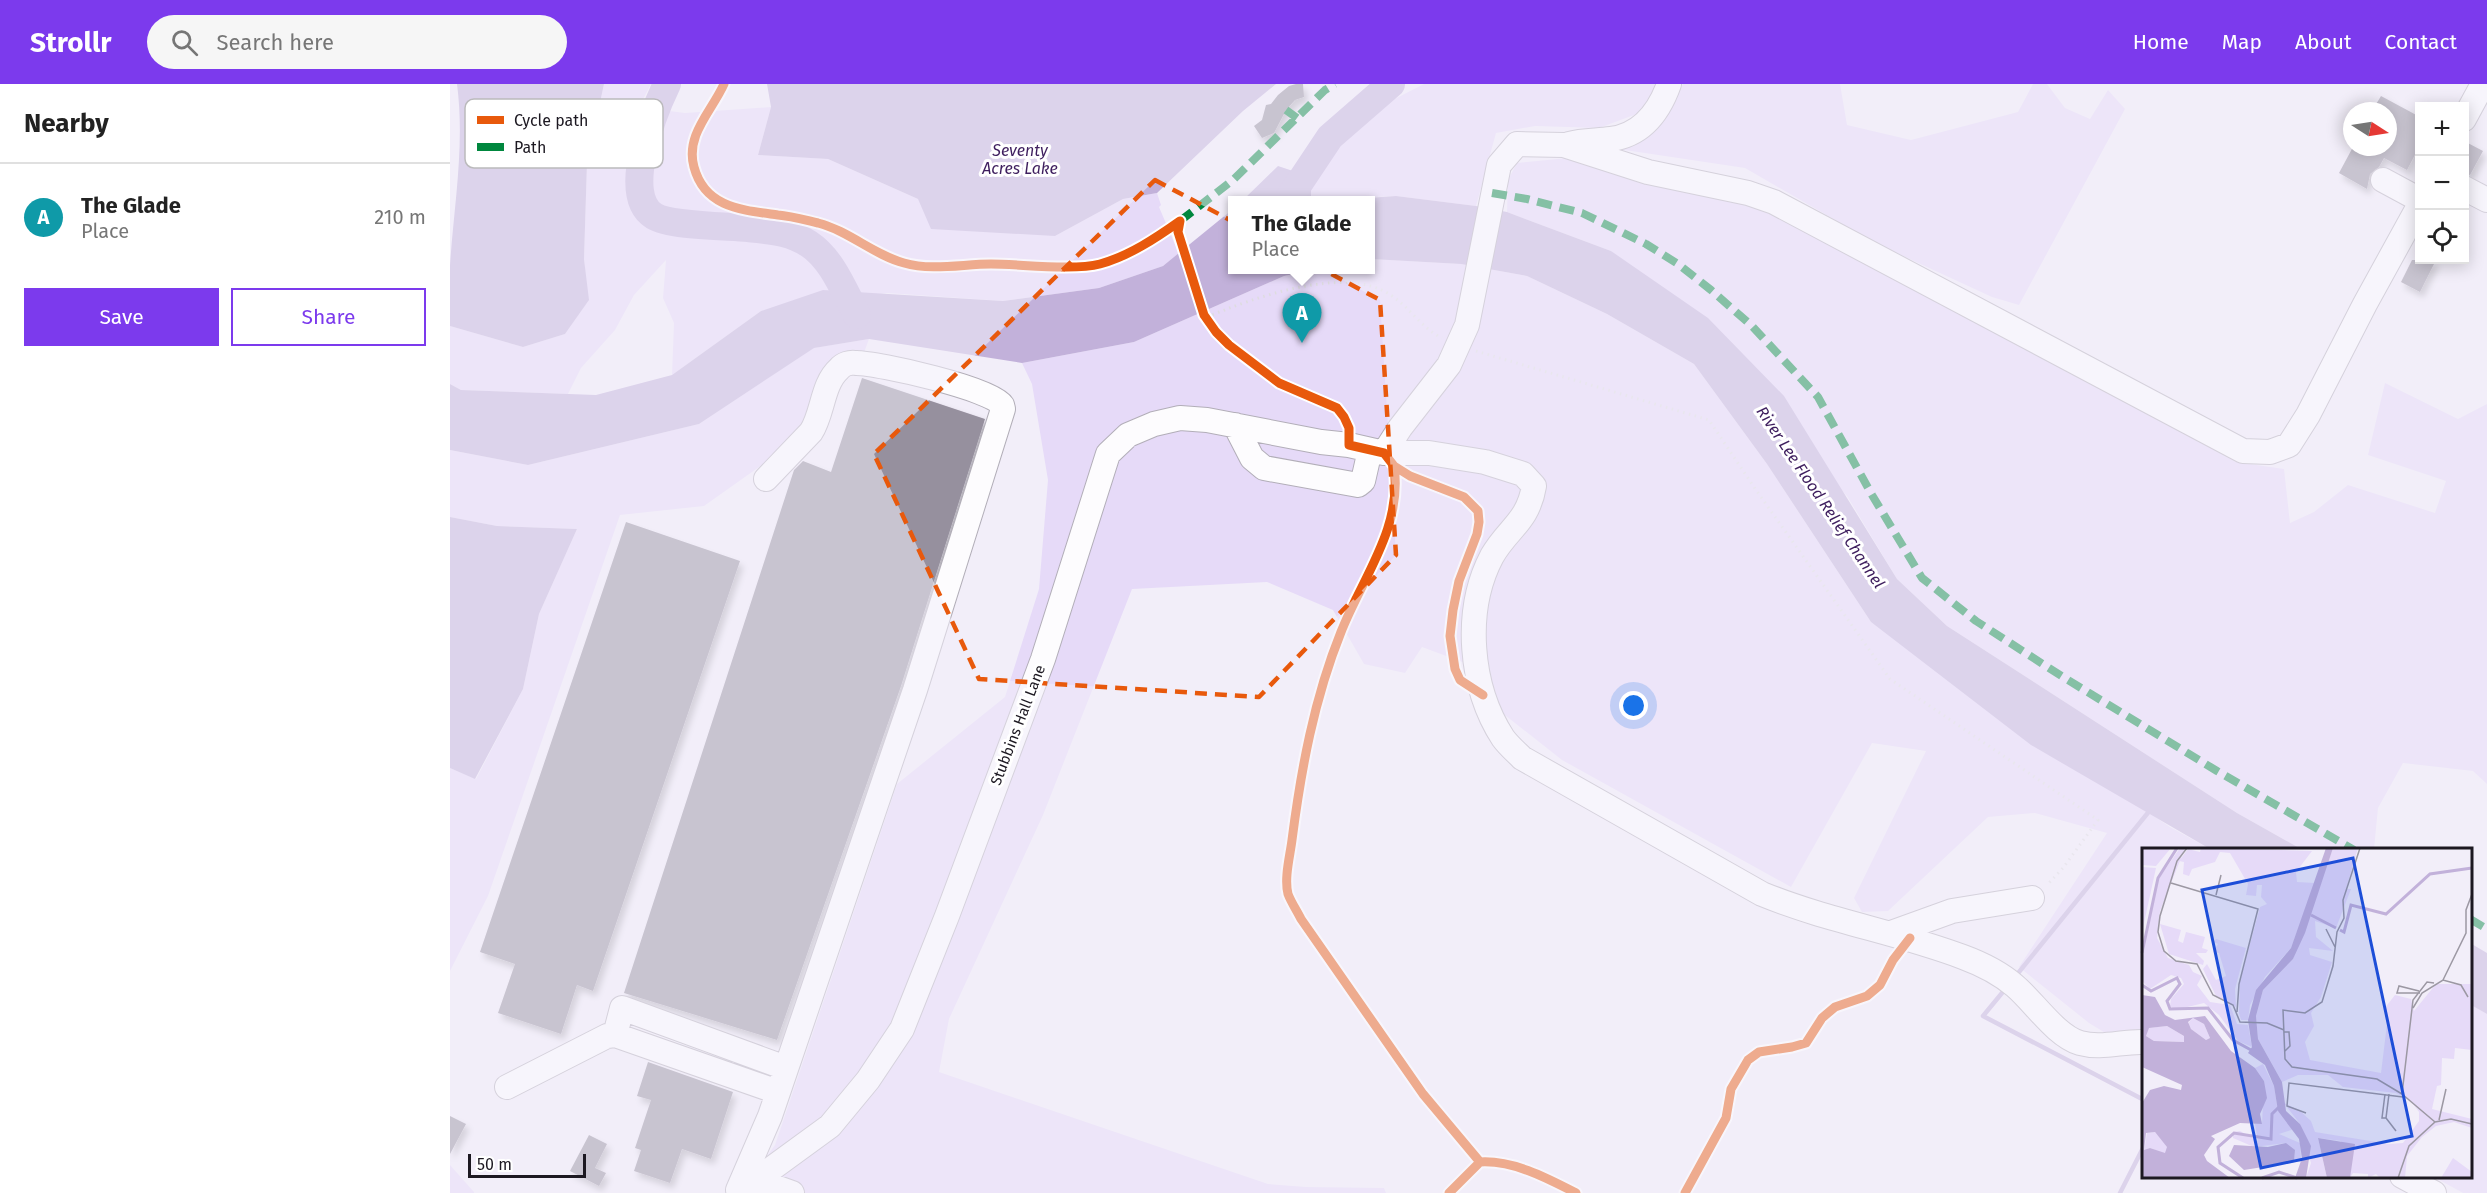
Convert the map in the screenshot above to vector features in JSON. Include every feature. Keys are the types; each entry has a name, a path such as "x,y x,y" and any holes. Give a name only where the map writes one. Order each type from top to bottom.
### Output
{"lane":[{"path":"1235,426 1251,458 1264,468 1358,485 1363,481 1368,449 1400,428 1449,365 1458,346 1467,325 1499,165 1517,144 1564,145 1584,140 1614,139 1637,130 1652,118 1662,103 1669,84"},
{"path":"2469,110 2483,84"},
{"path":"1564,145 1648,172 1748,193 1774,202 2243,451 2270,452 2289,446 2308,415 2416,210"},
{"path":"2383,180 2415,199"},
{"path":"2469,191 2487,200"},
{"path":"766,479 811,432 832,379 838,369 847,363 867,364 945,381 993,397 1002,405 1003,409 915,690 778,1092 742,1188 792,1193"},
{"name":"Stubbins Hall Lane","path":"742,1188 830,1126 868,1080 902,1029 947,916 1043,659 1108,454 1128,435 1154,424 1180,418 1368,449 1429,453 1485,462 1523,474 1534,486 1531,502 1520,522 1493,554 1484,574 1474,625 1477,672 1483,695 1504,740 1522,758 1762,894 1801,910 1891,933"},
{"path":"1891,933 1952,911 2032,898"},
{"path":"1891,933 1964,957 1993,970 2015,986 2061,1032 2077,1042 2098,1047 2142,1042"},
{"path":"615,1035 622,1008 786,1068"},
{"path":"507,1087 607,1036 615,1035 778,1092"},
{"path":"2406,1178 2434,1193"}],"path":[{"path":"1201,305 1207,319 1233,306 1292,290 1320,285 1371,286 1389,294 1436,335 1458,346 1709,420 1890,679 2098,820 2063,868 2032,898"}],"highlighted area":[{"path":"1155,180 1380,300 1396,555 1259,697 979,679 874,454"}],"shaded area":[{"path":"604,84 651,84 643,99 601,99"},
{"path":"1424,84 1657,84 1642,112 1599,128 1535,126 1496,133 1476,206 1396,196 1311,196 1311,178 1375,109"},
{"path":"1683,84 1840,84 1847,125 1911,140 2018,112 2033,84 2047,84 2065,108 2090,119 2108,90 2125,109 2019,305 1992,297 1875,243 1745,168 1618,149 1665,120"},
{"path":"771,107 758,155 828,159 918,199 1055,236 1123,199 1157,193 1161,205 1159,207 1179,254 1163,266 1099,288 1003,301 887,293 761,311 672,375 674,323 663,298 666,260 634,295 615,330 581,368 568,394 461,390 450,384 450,326 523,347 565,334 588,301 584,259 587,168 663,168 663,110 685,113"},
{"path":"1568,158 1665,182 1793,219 1947,301 2236,462 2284,469 2290,523 2314,512 2348,485 2435,513 2446,481 2368,455 2385,383 2458,419 2487,404 2487,784 2473,771 2403,763 2378,808 2374,848 2299,848 2237,813 1947,626 1897,579 1847,496 1611,251 1507,212 1508,180 1517,163"},
{"path":"1375,259 1461,264 1527,276 1607,314 1694,364 1767,464 1871,622 2170,827 2208,848 2142,848 2142,1055 2089,1023 2019,967 2107,833 2035,813 1988,817 1888,911 1862,912 1854,898 1926,751 1872,743 1791,887 1562,760 1501,712 1465,663 1422,647 1405,673 1364,664 1333,610 1267,582 1132,589 1043,815 949,1019 939,1072 1268,1184 1384,1188 1386,1193 740,1193 775,1145 897,784 1005,697 1039,589 1048,480 1032,384 1022,363 1134,342 1293,274 1375,274"},
{"path":"869,339 862,358 800,438 704,506 620,515 488,896 450,971 450,768 476,779 523,689 539,614 577,529 497,526 450,517 450,450 528,465 699,424 813,348"},
{"path":"2472,1006 2487,1014 2487,1193 2463,1193 2436,1178 2472,1178"},
{"path":"450,1165 474,1192 474,1193 450,1193"}],"water":[{"path":"457,84 604,84 601,99 465,99 465,168 587,168 584,259 589,300 565,334 523,347 450,326 450,265 458,175"},
{"name":"Seventy Acres Lake","path":"767,84 1276,84 1243,111 1157,193 1123,199 1055,236 931,229 918,199 828,159 758,155 771,107"},
{"path":"1278,166 1311,177 1311,196 1247,196"},
{"name":"River Lee Flood Relief Channel","path":"1396,196 1507,212 1611,251 1708,318 1784,396 1897,579 1947,626 2237,813 2299,848 2208,848 2031,745 1871,622 1767,464 1694,364 1607,314 1527,276 1461,264 1375,259 1375,197"},
{"path":"1228,213 1228,274 1293,274 1134,342 1022,363 869,339 814,348 699,424 528,465 450,450 450,384 461,390 596,395 672,375 761,311 823,290 1003,301 1099,288 1163,266"},
{"path":"450,517 497,526 577,529 539,614 523,689 475,779 450,768"},
{"path":"2472,944 2487,953 2487,1014 2472,1006"}],"building":[{"path":"1303,84 1304,97 1295,100 1286,110 1274,133 1262,138 1254,126 1262,120 1266,105 1271,104 1289,86"},
{"path":"2381,96 2392,102 2377,102"},
{"path":"2397,105 2415,114 2415,155 2407,170 2384,158 2379,167 2370,174 2367,189 2339,173 2348,156 2397,156"},
{"path":"2469,144 2483,151 2469,175"},
{"path":"2412,260 2415,260 2415,264 2434,264 2420,292 2401,282"},
{"path":"862,378 985,419 901,686 777,1040 624,993 794,470 803,461 831,472"},
{"path":"626,522 740,561 593,991 577,985 561,1034 498,1013 515,964 480,952"},
{"path":"648,1062 733,1092 711,1159 682,1149 670,1183 634,1171 641,1150 635,1148 651,1100 637,1096"},
{"path":"450,1116 466,1124 450,1154"},
{"path":"589,1135 607,1144 595,1168 606,1173 599,1186 570,1171"}],"waterway":[{"path":"661,99 667,84"},
{"path":"1291,196 1330,137 1391,84"},
{"path":"641,168 640,190 644,205 654,216 672,222 772,231 801,240 817,250 831,267 857,315"},
{"path":"2019,972 2151,809"},
{"path":"2002,993 1983,1016 2142,1099"},
{"path":"2120,1193 2142,1150"}],"marked path":[{"path":"1180,221 1233,180 1325,90 1335,84"},
{"path":"1286,110 1297,118"},
{"path":"1492,193 1582,213 1646,244 1678,264 1752,326 1818,397 1872,495 1922,578 1976,621 2063,677 2217,771 2351,848"},
{"path":"2472,920 2487,929"}],"cycle path":[{"path":"724,84 701,124 693,144 694,167 699,181 707,191 716,199 739,208 793,217 829,227 904,263 936,267 991,264 1089,266 1111,261 1132,251 1180,221"},
{"path":"1180,221 1178,232 1204,315 1229,345 1279,383 1337,408 1349,428 1349,445 1384,453 1394,466 1410,476 1464,497 1478,511 1477,534 1459,581 1450,636 1455,669 1460,680 1483,695"},
{"path":"1394,466 1395,489 1387,532 1341,632 1316,709 1300,787 1287,888 1289,897 1301,919 1423,1094 1480,1162"},
{"path":"1685,1193 1726,1118 1731,1089 1748,1060 1759,1052 1806,1043 1822,1018 1835,1007 1867,996 1880,985 1893,960 1910,938"},
{"path":"1449,1193 1480,1162 1517,1167 1542,1176 1576,1193"}],"place":[{"name":"The Glade","path":"1302,343"}]}
